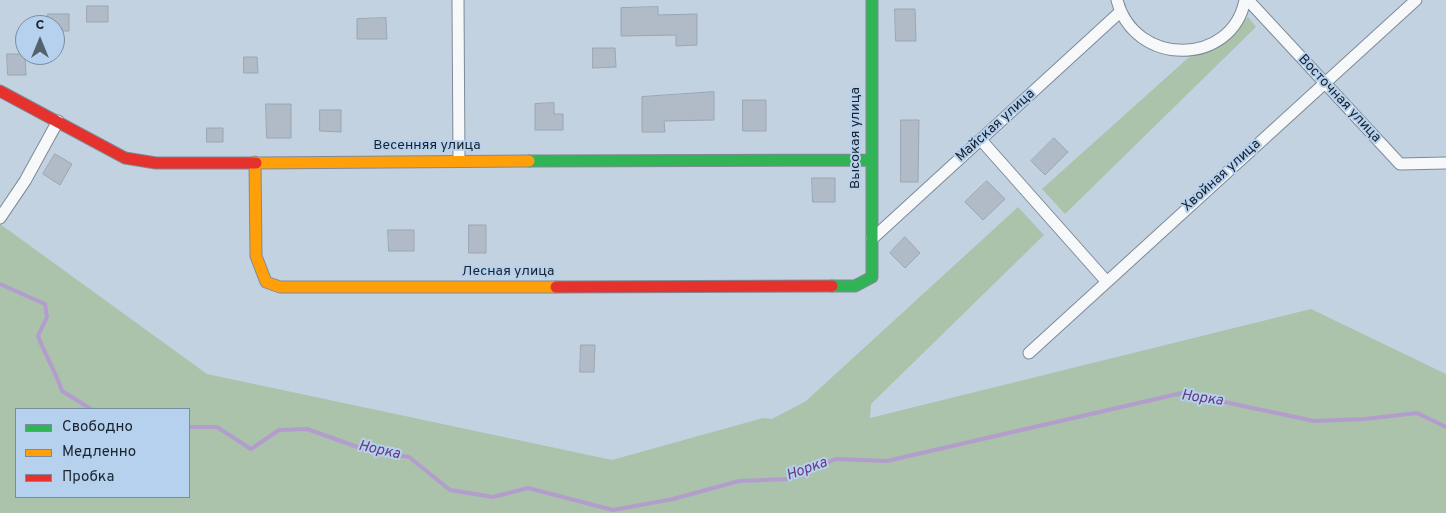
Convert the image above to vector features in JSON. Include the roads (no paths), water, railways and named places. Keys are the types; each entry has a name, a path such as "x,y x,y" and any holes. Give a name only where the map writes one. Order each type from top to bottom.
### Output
{"street":[{"path":"458,0 459,161"},
{"name":"Высокая улица","path":"872,0 870,160 872,277"},
{"path":"1117,0 1120,12 1132,31 1151,44 1172,51 1195,50 1216,41 1233,27 1246,0"},
{"name":"Восточная улица","path":"1246,0 1400,164 1446,163"},
{"name":"Хвойная улица","path":"1029,353 1416,0"},
{"name":"Майская улица","path":"872,239 1120,12"},
{"name":"Весенняя улица","path":"0,91 125,158 156,163 870,160"},
{"path":"0,218 25,181 58,121"},
{"path":"981,140 1107,282"},
{"name":"Лесная улица","path":"255,162 256,256 266,282 280,287 855,286 872,277"}],"waterway":[{"name":"Норка","path":"0,284 45,304 47,317 38,336 62,391 89,408"},
{"name":"Норка","path":"190,427 217,427 251,449 279,430 307,429 366,450 409,457 450,490 493,497 528,488 613,510 673,499 739,481 789,479 836,459 887,461 1182,393 1314,421 1365,419 1417,413 1446,427"}]}
